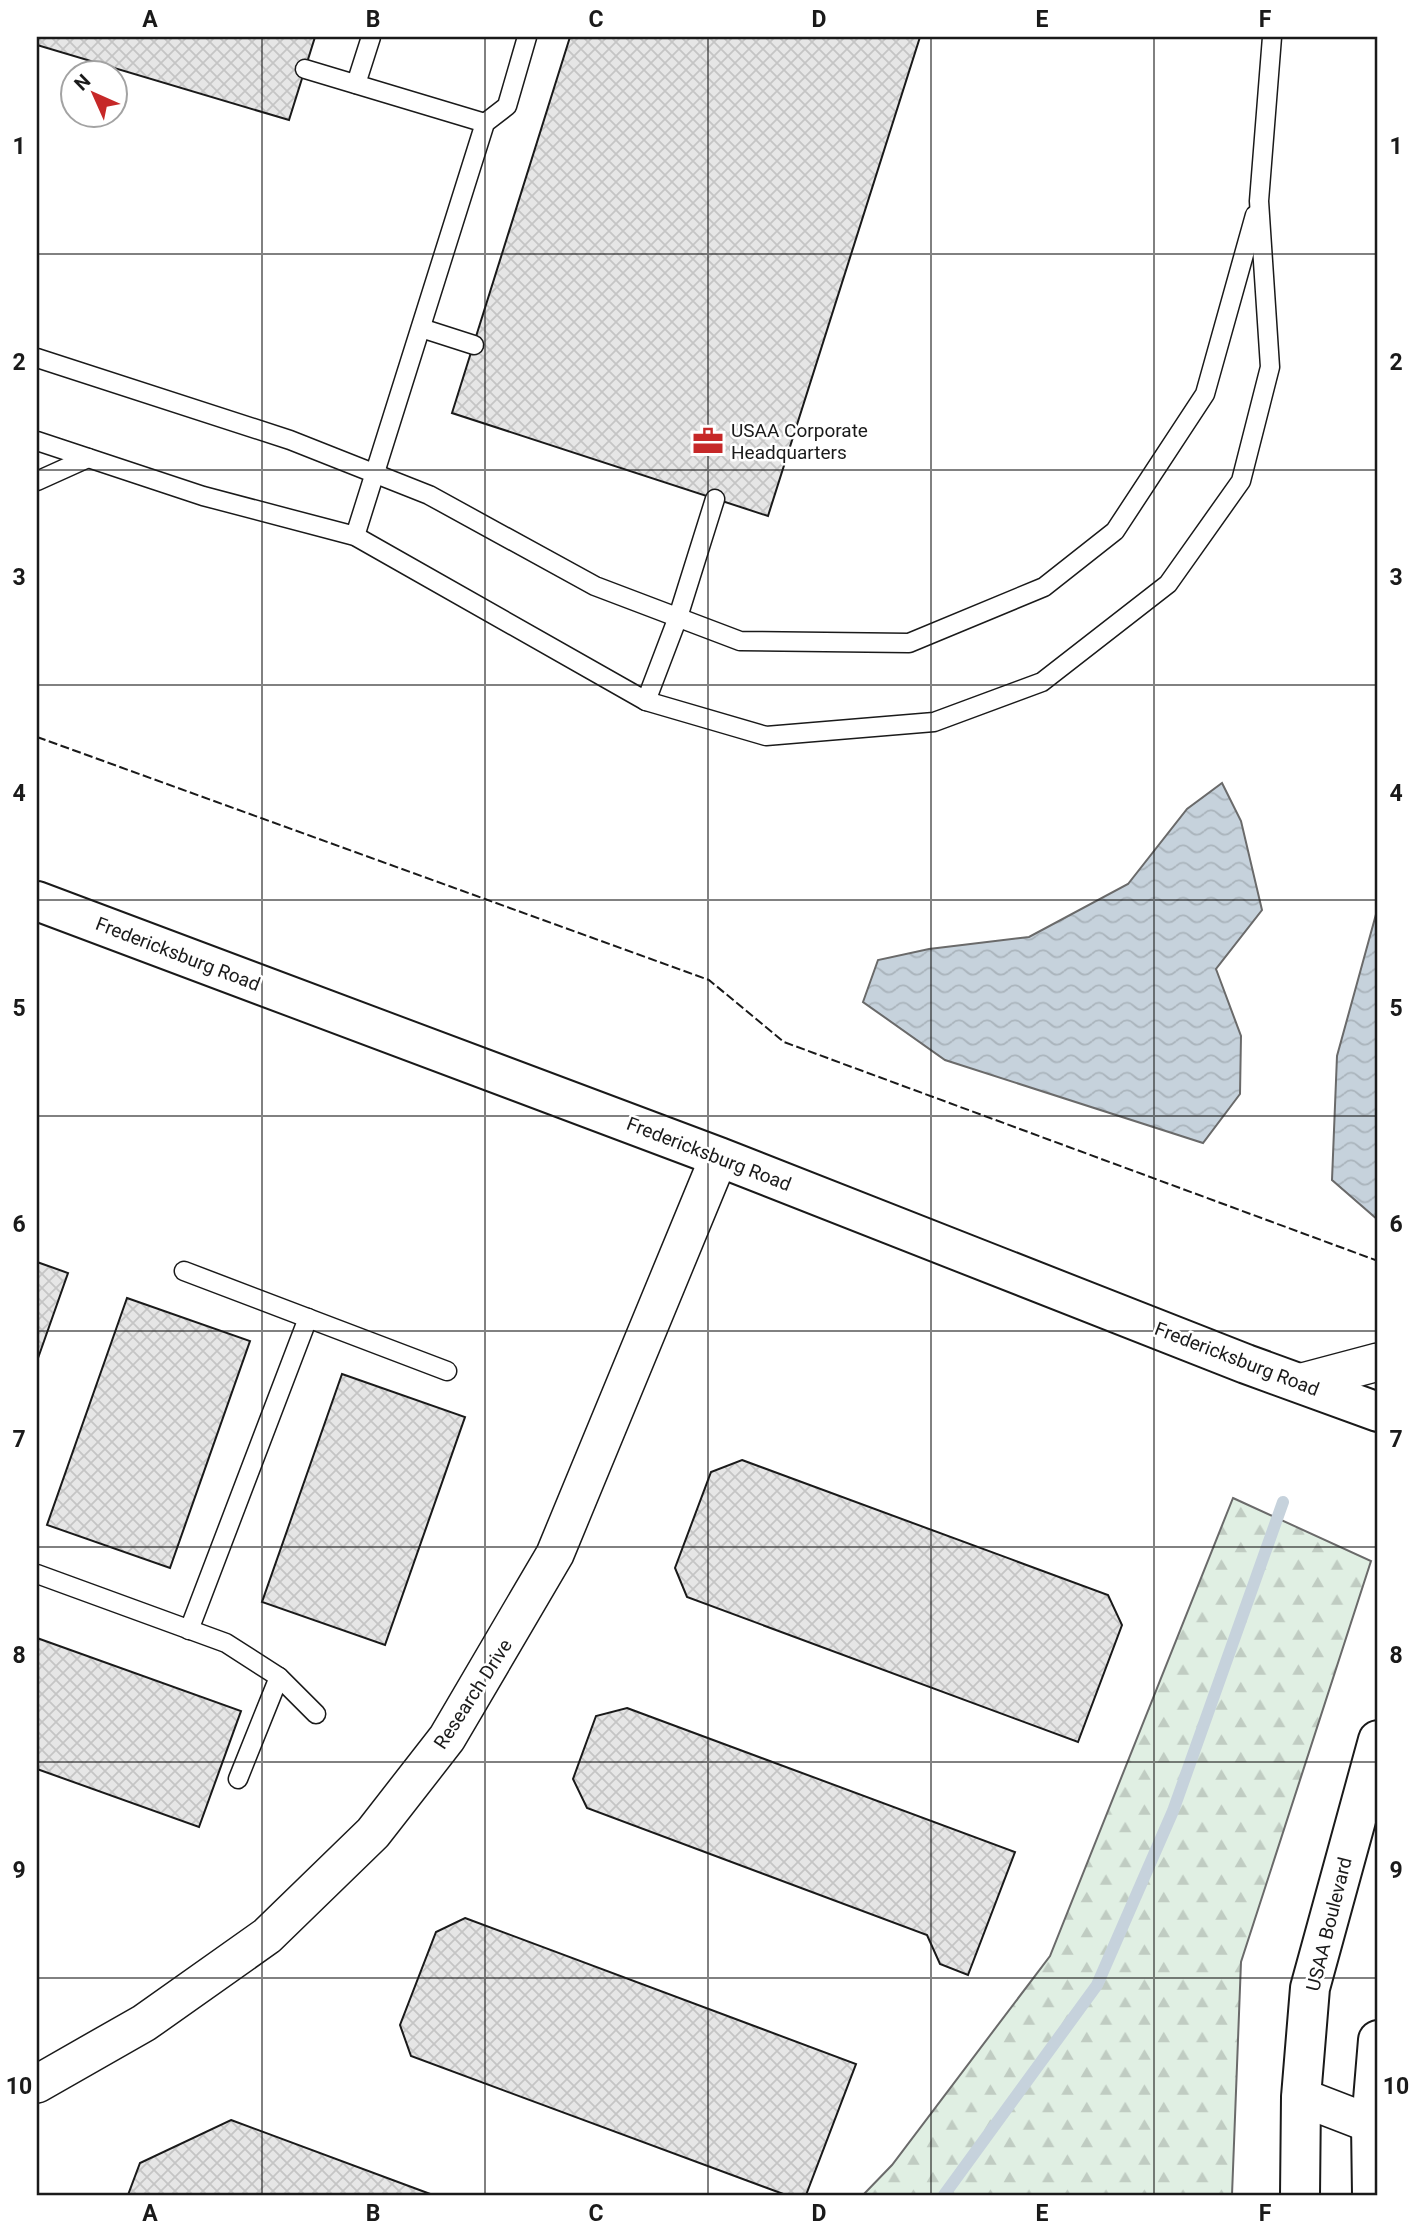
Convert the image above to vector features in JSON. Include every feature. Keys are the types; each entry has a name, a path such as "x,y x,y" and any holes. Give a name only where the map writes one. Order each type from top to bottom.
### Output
{"main road":[{"name":"Fredericksburg Road","path":"37,901 719,1157 1378,1412"},
{"name":"USAA Boulevard","path":"1300,2195 1301,2097 1310,1988 1378,1740"},
{"path":"1372,2195 1371,2124 1378,2040"}],"street":[{"name":"Research Drive","path":"37,2084 144,2023 267,1936 373,1833 447,1738 555,1555 719,1157"},
{"path":"1299,1383 1378,1362"},
{"path":"1301,2097 1371,2124"}],"lane":[{"path":"356,84 371,37"},
{"path":"355,536 485,123 507,106 527,37"},
{"path":"37,441 203,496 355,536 646,701 766,736 934,722 1042,682 1168,584 1241,481 1270,366 1259,201 1272,37"},
{"path":"305,69 485,123"},
{"path":"37,358 290,440 429,495 595,586 740,641 909,643 1044,587 1115,531 1205,394 1259,201"},
{"path":"421,328 474,345"},
{"path":"37,481 88,458"},
{"path":"646,701 678,617 715,499"},
{"path":"184,1271 447,1371"},
{"path":"189,1630 308,1318"},
{"path":"37,1574 226,1643 279,1676 316,1714"},
{"path":"239,1779 279,1676"}],"green space":[{"path":"1233,1498 1371,1561 1241,1962 1232,2195 863,2195 892,2165 1050,1956"}],"water":[{"path":"1222,783 1241,821 1262,910 1216,969 1241,1036 1240,1094 1203,1143 945,1060 863,1002 878,960 929,949 1029,937 1128,884 1187,809"},
{"path":"1378,907 1378,1220 1332,1180 1337,1056"}],"building":[{"path":"37,37 315,37 289,120 130,73 130,60 87,60 37,45"},
{"path":"570,37 920,37 768,516 452,413"},
{"path":"37,1262 68,1273 37,1361"},
{"path":"127,1298 250,1341 170,1568 47,1525"},
{"path":"342,1374 465,1417 385,1645 262,1602"},
{"path":"742,1460 1108,1595 1122,1625 1078,1742 687,1597 675,1568 711,1472"},
{"path":"37,1638 241,1711 199,1827 37,1769"},
{"path":"627,1708 1015,1852 968,1975 940,1964 927,1935 587,1808 573,1779 596,1716"},
{"path":"465,1918 856,2064 806,2195 786,2195 411,2056 400,2025 436,1932"},
{"path":"231,2120 433,2195 128,2195 140,2163"}],"waterway":[{"path":"944,2195 1097,1985 1173,1811 1283,1502"}],"fence":[{"path":"37,737 709,980 784,1042 1378,1261"}],"place":[{"name":"USAA Corporate Headquarters","path":"708,441"}]}
